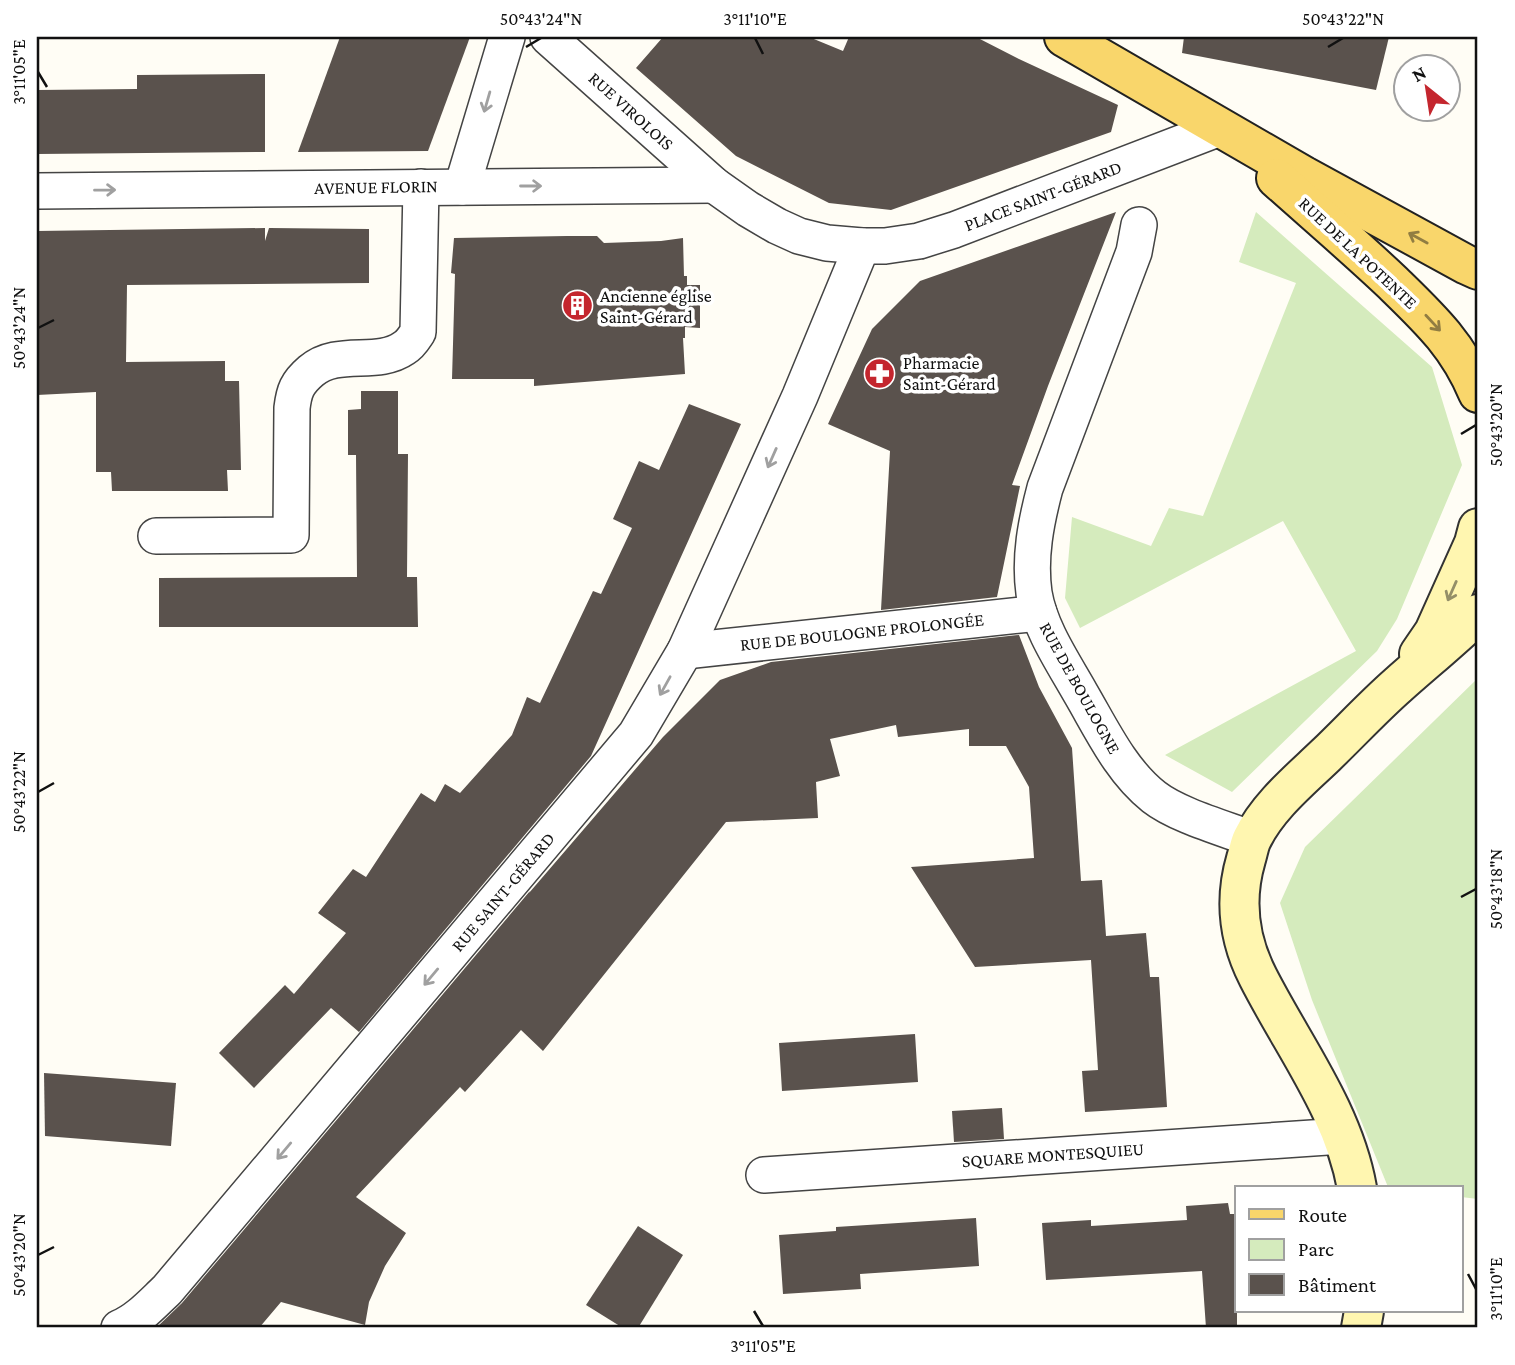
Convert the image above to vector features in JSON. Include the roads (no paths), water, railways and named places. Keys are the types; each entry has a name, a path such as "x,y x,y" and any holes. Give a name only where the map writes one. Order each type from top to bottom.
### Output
{"main road":[{"name":"RUE DE LA POTENTE","path":"1064,37 1304,176 1478,270"},
{"name":"RUE DE LA POTENTE","path":"1220,128 1421,311 1458,354 1478,393"}],"street":[{"path":"463,187 507,37"},
{"name":"RUE VIROLOIS","path":"548,37 714,185"},
{"name":"PLACE SAINT-GÉRARD","path":"714,185 748,209 799,236 827,243 886,246 919,241 954,230 1220,128"},
{"name":"AVENUE FLORIN","path":"37,191 714,185"},
{"path":"156,536 291,535 294,392 303,378 331,360 389,355 412,342 418,332 421,187"},
{"name":"RUE DE BOULOGNE","path":"1139,225 1134,253 1055,460 1037,515 1032,567 1034,593 1048,634 1109,742 1138,783 1171,808 1252,839"},
{"name":"RUE SAINT-GÉRARD","path":"118,1328 144,1312 167,1290 628,745 649,716 685,651 800,396 862,246"},
{"path":"1398,685 1434,632 1474,543 1478,528"},
{"name":"RUE DE BOULOGNE PROLONGÉE","path":"685,651 1039,613"},
{"path":"1356,1186 1342,1136 1327,1098 1257,976 1245,946 1239,913 1241,878 1252,839 1288,791 1398,685 1478,614"},
{"name":"SQUARE MONTESQUIEU","path":"764,1175 1342,1136"}],"place":[{"name":"Ancienne église Saint-Gérard","path":"577,306"},
{"name":"Pharmacie Saint-Gérard","path":"880,373"}]}
